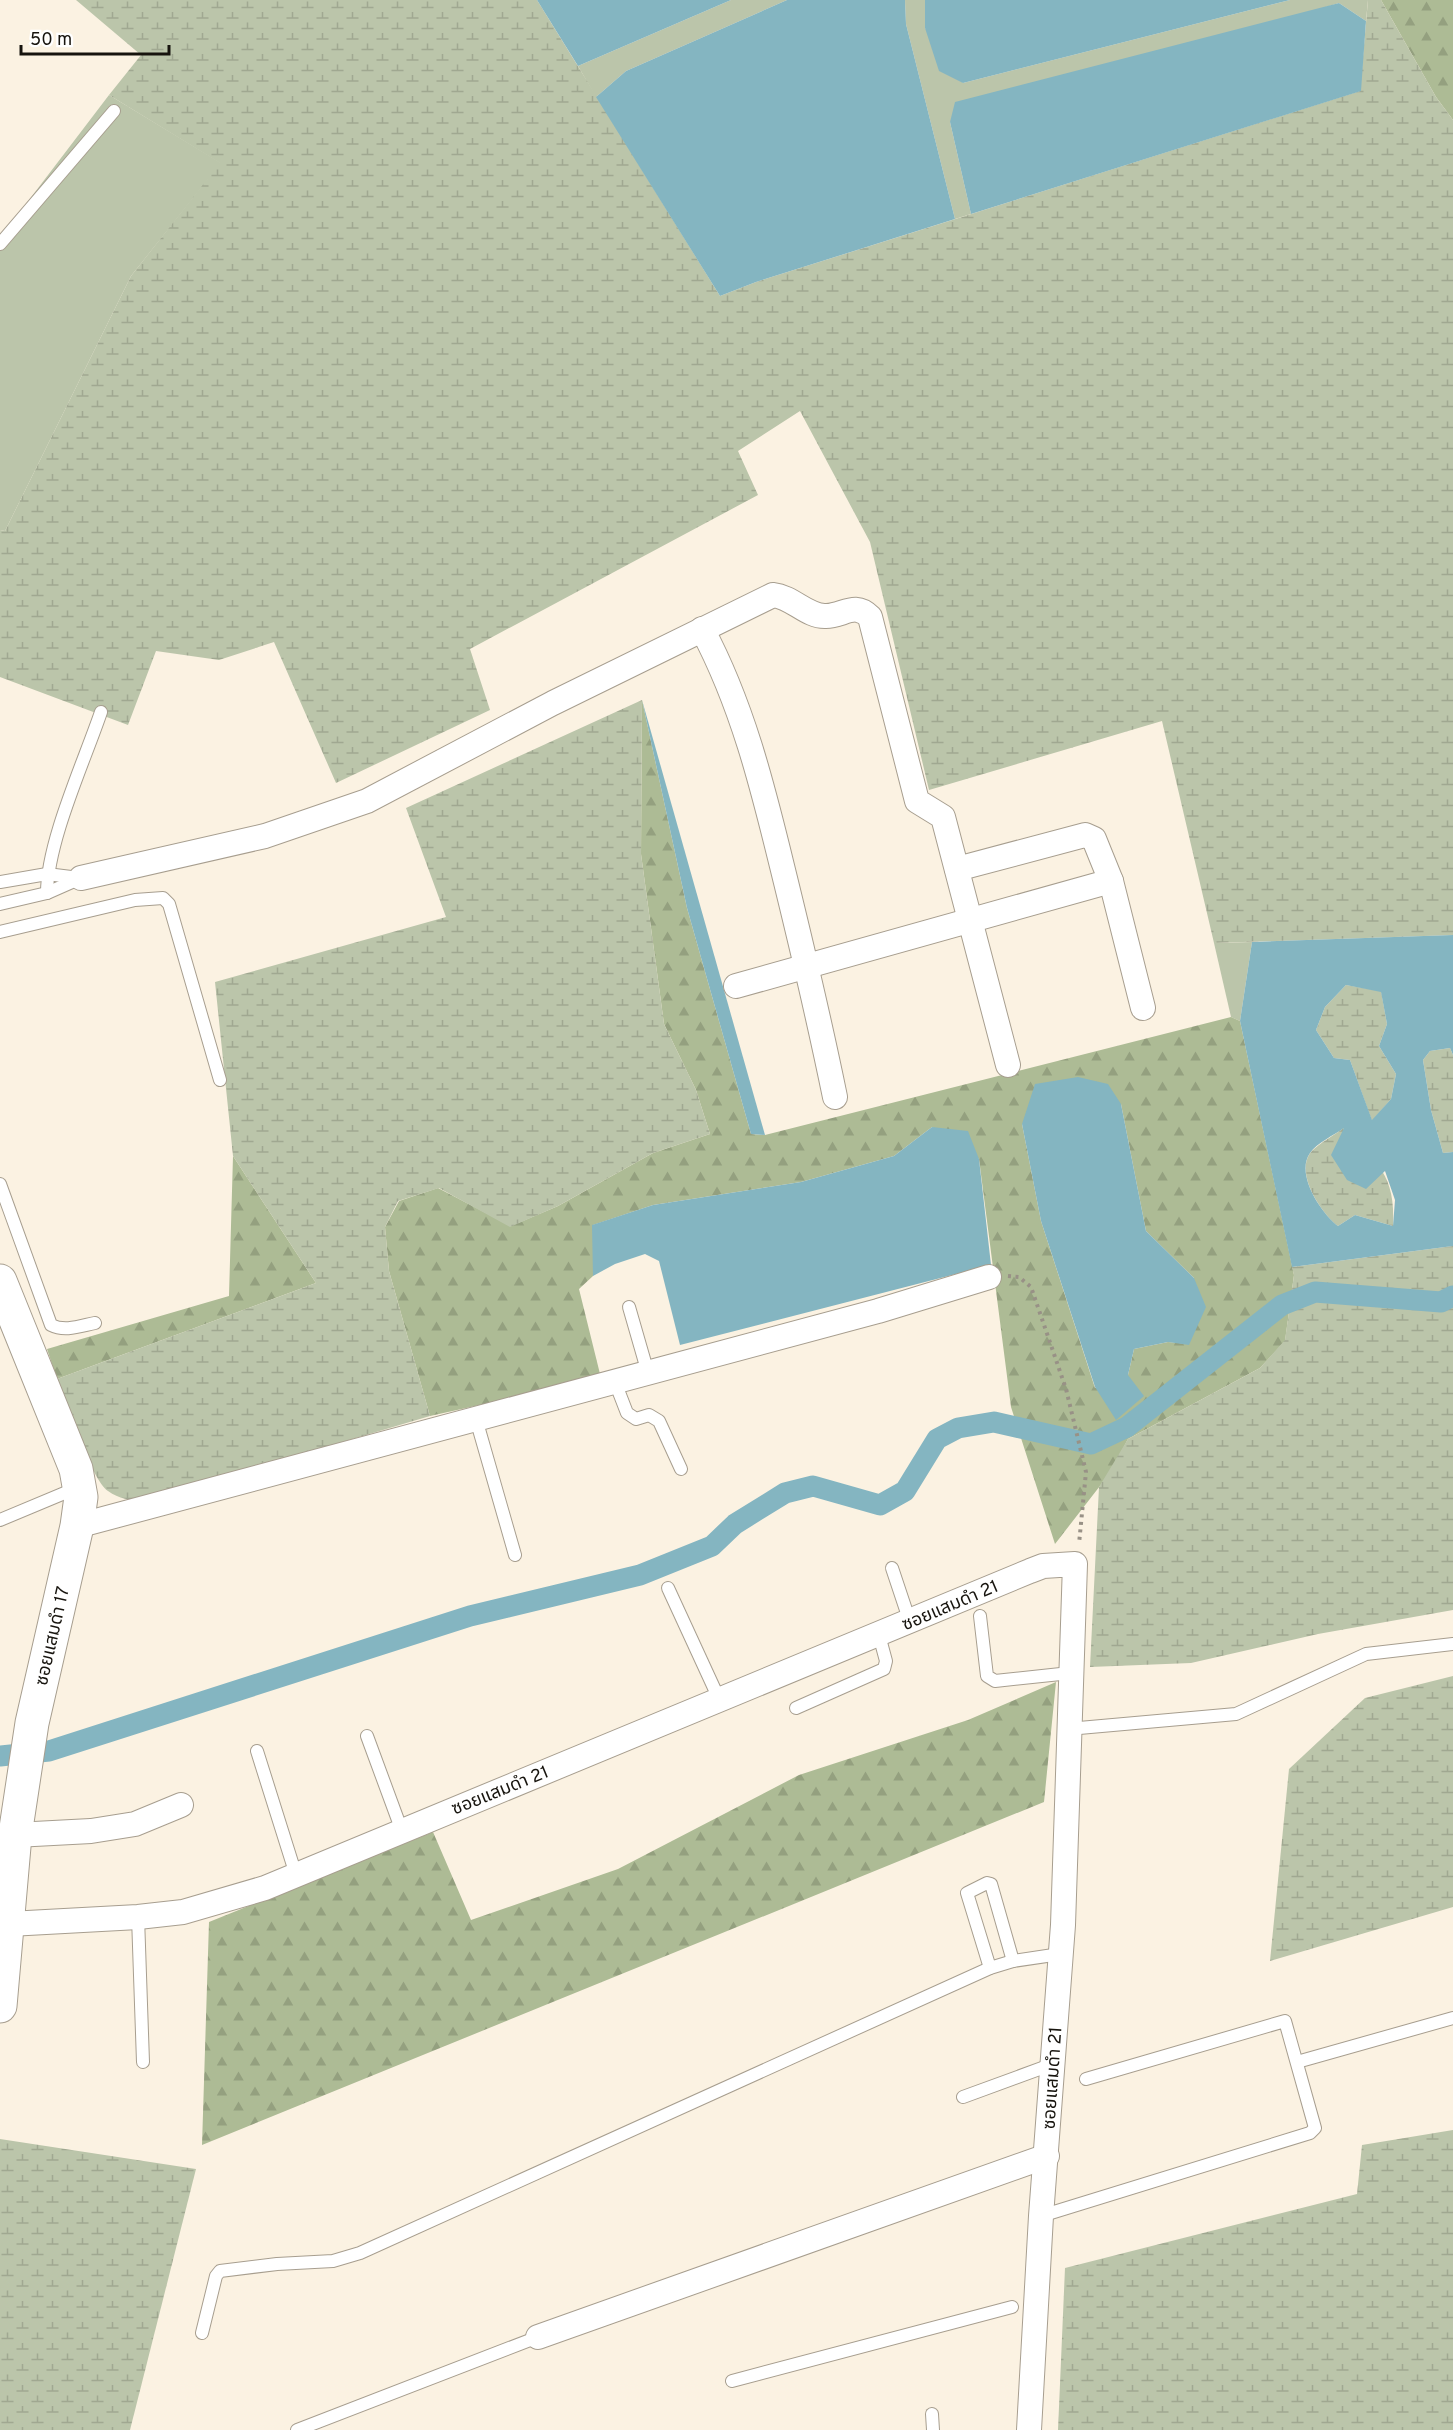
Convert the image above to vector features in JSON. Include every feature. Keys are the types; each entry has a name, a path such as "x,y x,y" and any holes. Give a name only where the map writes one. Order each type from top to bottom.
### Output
{"street":[{"path":"81,878 265,836 367,801 553,703 773,595 786,596 813,614 826,616 851,609 864,611 870,617 917,801 943,817 1008,1065"},
{"path":"702,629 721,665 758,767 807,965 835,1097"},
{"path":"957,869 1085,835 1094,839 1111,881 1143,1008"},
{"path":"736,986 1111,881"},
{"path":"77,1526 878,1311 989,1277"},
{"name":"ซอยแสมดำ 17","path":"0,1281 64,1436 80,1487 77,1526 32,1723 15,1835 9,1924 0,2006"},
{"name":"ซอยแสมดำ 21","path":"9,1924 138,1917 183,1912 265,1888 1044,1566 1075,1564 1060,1954 1047,2156 1031,2302 1029,2430"},
{"path":"15,1835 91,1831 135,1824 181,1805"},
{"path":"538,2337 896,2207 1047,2156"}],"lane":[{"path":"0,244 114,111"},
{"path":"47,893 47,874 102,712"},
{"path":"0,882 47,874 81,878"},
{"path":"0,904 47,893 81,878"},
{"path":"0,932 135,900 163,898 169,904 220,1080"},
{"path":"0,1185 51,1325 58,1329 67,1329 95,1323"},
{"path":"629,1307 648,1373"},
{"path":"615,1382 627,1413 636,1419 649,1415 658,1421 681,1469"},
{"path":"476,1419 515,1555"},
{"path":"0,1520 80,1487"},
{"path":"892,1568 910,1622"},
{"path":"668,1588 720,1701"},
{"path":"980,1616 987,1676 995,1681 1070,1673"},
{"path":"796,1708 884,1669 886,1661 879,1635"},
{"path":"1068,1729 1236,1714 1366,1654 1453,1644"},
{"path":"367,1736 402,1831"},
{"path":"257,1751 296,1875"},
{"path":"990,1968 967,1893 987,1883 991,1884 1013,1961"},
{"path":"138,1917 143,2062"},
{"path":"202,2333 218,2272 349,2258 990,1968 1013,1961 1060,1954"},
{"path":"1297,2062 1453,2018"},
{"path":"1041,2216 1312,2132 1314,2125 1284,2021 1086,2079"},
{"path":"963,2097 1053,2064"},
{"path":"732,2381 1012,2307"},
{"path":"297,2430 538,2337"},
{"path":"932,2414 933,2430"}],"path":[{"path":"989,1277 1019,1277 1031,1287 1066,1389 1086,1472 1081,1532 1075,1564"}],"green space":[{"path":"76,0 537,0 720,296 756,282 1360,91 1368,0 1381,0 1436,97 1453,120 1453,935 1214,943 1162,721 929,790 870,542 800,411 738,451 758,495 470,649 490,710 336,783 274,642 219,660 156,651 128,725 0,677 0,530 5,531 131,276 220,163 109,95 141,55"},
{"path":"731,0 787,0 626,71 596,97 578,66"},
{"path":"905,0 925,0 925,28 963,83 1290,0 1368,0 1366,21 1339,3 950,122 971,214 955,219 906,24"},
{"path":"1381,0 1453,0 1453,120 1436,97"},
{"path":"109,95 221,163 131,276 5,531 0,530 0,238"},
{"path":"642,700 687,908 751,1134 765,1135 1231,1017 1240,1021 1294,1275 1285,1341 1260,1368 1128,1439 1110,1473 1055,1544 1011,1407 979,1159 932,1127 894,1156 801,1182 653,1205 593,1225 593,1276 579,1289 601,1378 430,1416 389,1271 385,1227 399,1201 438,1188 511,1226 558,1206 653,1153 710,1134 696,1090 664,1024 641,854","holes":["1121,1104 1146,1231 1194,1278 1189,1344 1168,1342 1134,1349 1128,1375 1095,1388 1041,1221 1022,1124"]},
{"path":"642,700 641,854 664,1024 696,1090 710,1134 653,1153 558,1206 510,1227 439,1188 398,1201 385,1227 389,1271 430,1416 144,1501 125,1499 108,1491 94,1472 57,1379 316,1283 233,1156 215,982 446,917 406,808"},
{"path":"1252,942 1240,1021 1231,1017 1214,943"},
{"path":"1346,985 1381,991 1387,1024 1379,1046 1396,1074 1391,1099 1372,1121 1350,1060 1334,1058 1316,1030 1325,1007"},
{"path":"1450,1048 1453,1055 1453,1152 1443,1153 1431,1110 1423,1060 1430,1051"},
{"path":"1345,1127 1375,1161 1388,1182 1393,1209 1393,1226 1355,1215 1338,1226 1318,1203 1312,1192 1306,1171 1311,1152"},
{"path":"233,1156 316,1283 57,1379 47,1349 229,1296"},
{"path":"1453,1246 1453,1610 1318,1634 1191,1663 1090,1667 1099,1487 1128,1439 1260,1368 1285,1340 1294,1275 1292,1267"},
{"path":"1453,1676 1453,1907 1270,1961 1289,1769 1365,1698"},
{"path":"1056,1682 1044,1802 202,2145 209,1922 433,1832 471,1920 618,1869 799,1775 968,1720"},
{"path":"1453,2130 1453,2430 1058,2430 1065,2268 1357,2194 1362,2145"},
{"path":"0,2139 196,2169 130,2430 0,2430"}],"water":[{"path":"537,0 731,0 578,66"},
{"path":"787,0 905,0 906,24 955,219 756,282 720,296 596,97 626,71"},
{"path":"925,0 1290,0 963,83 939,71 925,28"},
{"path":"1339,3 1366,21 1361,91 971,214 950,122 955,102"},
{"path":"642,700 765,1135 751,1134 687,908"},
{"path":"1453,935 1453,1055 1450,1048 1430,1051 1423,1060 1431,1110 1443,1153 1453,1152 1453,1246 1292,1267 1240,1021 1252,942","holes":["1346,985 1381,992 1387,1024 1379,1046 1396,1074 1391,1099 1372,1120 1350,1060 1334,1058 1316,1030 1325,1007","1344,1128 1331,1155 1347,1180 1366,1189 1385,1171 1395,1200 1393,1226 1355,1215 1338,1226 1324,1212 1312,1193 1306,1171 1306,1162 1310,1153"]},
{"path":"1078,1077 1108,1084 1121,1104 1146,1231 1194,1278 1206,1307 1189,1345 1168,1342 1134,1349 1128,1375 1144,1396 1116,1420 1095,1387 1041,1221 1022,1124 1035,1084"},
{"path":"932,1127 968,1131 979,1159 991,1265 680,1345 659,1261 645,1254 615,1264 593,1276 592,1225 653,1205 801,1182 894,1156"}],"waterway":[{"path":"0,1756 49,1751 470,1616 640,1575 712,1546 735,1524 785,1493 813,1486 880,1505 905,1491 937,1439 958,1428 994,1422 1091,1444 1127,1427 1282,1305 1315,1292 1441,1302 1453,1296"}]}
